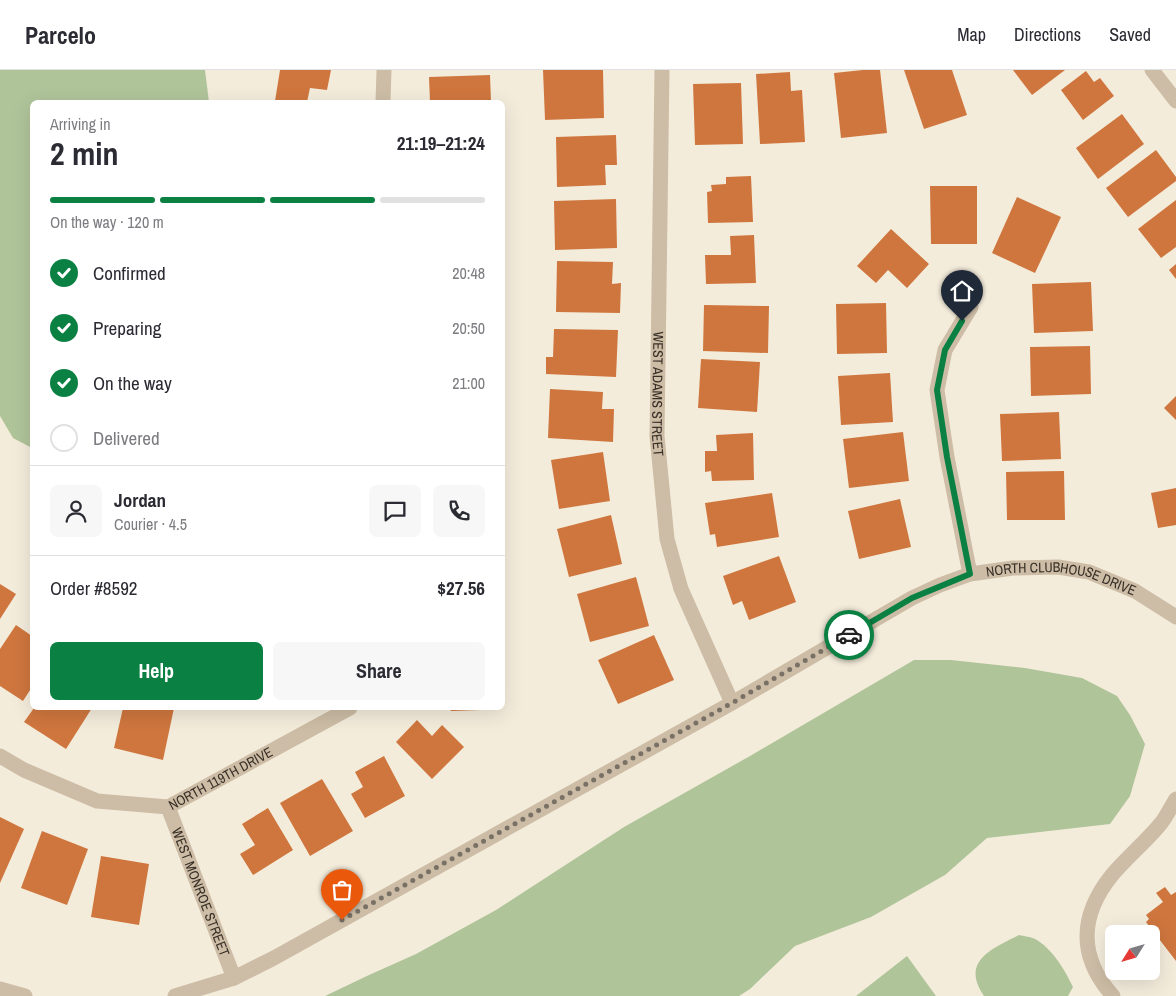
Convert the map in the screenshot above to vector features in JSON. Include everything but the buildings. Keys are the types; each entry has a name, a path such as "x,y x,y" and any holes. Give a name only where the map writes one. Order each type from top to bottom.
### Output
{"street":[{"path":"383,100 384,70"},
{"name":"WEST ADAMS STREET","path":"662,70 658,436 667,539 681,589 732,703"},
{"path":"1152,70 1176,101"},
{"path":"970,574 948,467 937,390 945,350 971,307"},
{"name":"NORTH CLUBHOUSE DRIVE","path":"175,996 234,978 274,958 732,703 912,598 970,574 1022,568 1058,568 1089,572 1135,591 1176,617"},
{"name":"NORTH 119TH DRIVE","path":"0,756 24,770 97,801 168,807 346,710"},
{"path":"1113,996 1091,964 1086,934 1091,911 1111,876 1161,822 1176,799"},
{"name":"WEST MONROE STREET","path":"168,807 234,978"},
{"path":"0,989 25,996"}],"green space":[{"path":"0,70 205,70 209,100 30,100 30,447 13,438 0,416"},
{"path":"914,660 951,660 1025,668 1082,678 1117,696 1130,715 1145,744 1130,796 1110,824 987,838 945,875 871,917 795,946 750,989 739,996 325,996 416,954 496,910 624,827"},
{"path":"1019,935 1035,939 1052,954 1073,987 1068,996 984,996 978,984 977,965 990,951"},
{"path":"907,956 936,996 856,996"}],"way so far":[{"path":"342,920 732,703 849,635"}],"route":[{"path":"849,635 912,598 970,574 947,457 937,390 945,350 962,321"}]}
